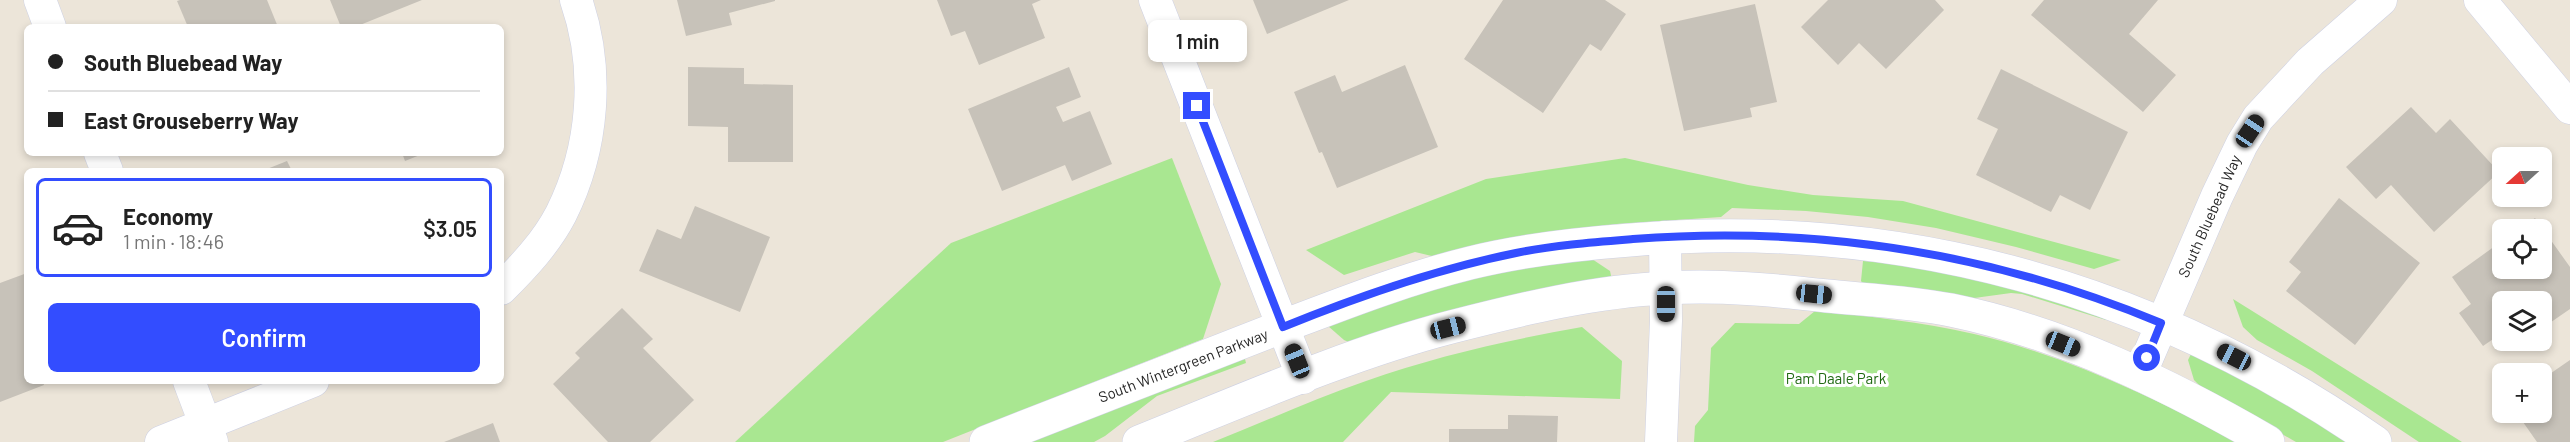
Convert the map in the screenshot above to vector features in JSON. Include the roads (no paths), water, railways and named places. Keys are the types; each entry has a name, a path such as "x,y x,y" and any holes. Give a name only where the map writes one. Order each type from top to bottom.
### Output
{"street":[{"path":"40,0 49,24"},
{"path":"504,286 529,260 560,214 581,157 591,96 591,64 587,38 576,0"},
{"path":"1155,0 1303,378"},
{"name":"South Bluebead Way","path":"2140,375 2217,196 2242,144 2258,118 2310,62 2381,0"},
{"path":"2480,0 2570,108"},
{"name":"South Wintergreen Parkway","path":"986,442 1360,296 1469,264 1518,252 1665,237 1735,234 1857,242 1921,251 2048,282 2161,323 2271,375 2375,442"},
{"path":"1661,442 1666,288 1665,237"},
{"path":"1139,442 1303,378 1448,328 1558,303 1666,288 1758,289 1951,310 2027,331 2140,375 2268,442"},
{"path":"190,384 209,433"},
{"path":"161,442 209,433 307,384"}],"park label":[{"name":"Pam Daale Park","path":"1836,378"}]}
